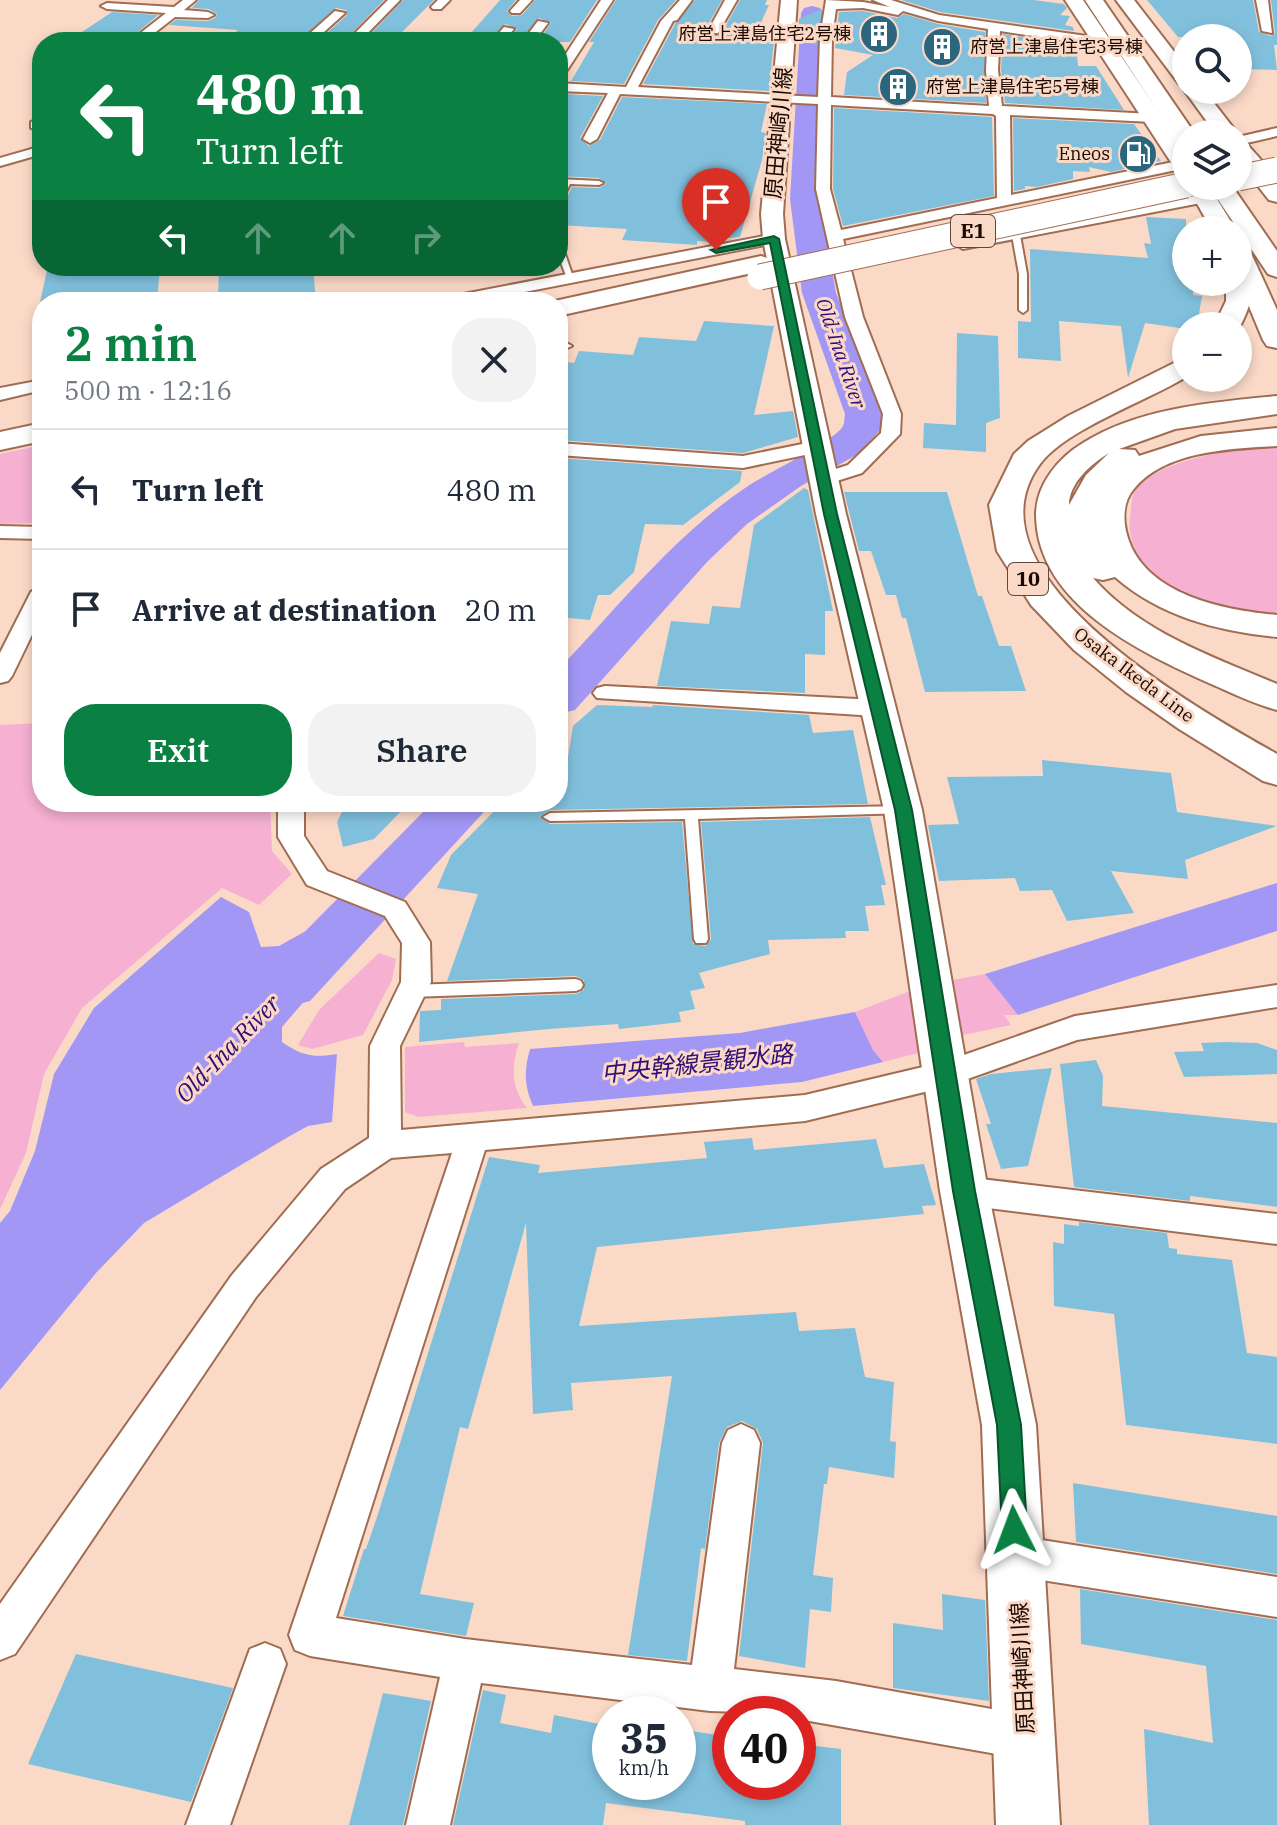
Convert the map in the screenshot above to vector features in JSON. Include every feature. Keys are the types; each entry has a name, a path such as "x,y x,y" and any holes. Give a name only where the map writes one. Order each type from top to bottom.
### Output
{"main road":[{"path":"1074,0 1152,118 1172,134"},
{"path":"1094,0 1175,120"},
{"path":"1111,0 1194,120"},
{"path":"1125,0 1172,62"},
{"name":"E1","path":"568,306 1011,220 1172,199"},
{"name":"E1","path":"568,334 760,270 1181,200"},
{"path":"1243,200 1277,340"},
{"path":"1245,200 1277,276"},
{"name":"Osaka Ikeda Line","path":"1172,373 1064,431 1034,451 1015,475 1009,489 1007,531 1025,575 1068,625 1144,686 1277,772"},
{"path":"1277,405 1202,414 1125,434 1086,454 1061,479 1051,510 1055,542 1075,579 1114,616 1277,728"},
{"path":"1277,420 1191,433 1125,456 1096,480 1087,494 1082,519 1087,546 1097,562 1128,595 1149,611 1201,637 1277,664"},
{"path":"0,428 32,421"},
{"path":"0,441 32,434"},
{"path":"1277,437 1213,443 1144,465 1118,487 1108,515 1113,545 1134,575 1151,588 1198,612 1226,620 1277,626"},
{"path":"1114,616 1173,651 1277,698"}],"street":[{"path":"148,32 190,0"},
{"path":"362,32 394,0"},
{"path":"516,11 526,0"},
{"path":"568,60 607,0"},
{"path":"590,139 686,0"},
{"path":"714,31 731,0"},
{"name":"原田神崎川線","path":"789,0 786,99 772,214 774,239 820,463 876,708 903,810 964,1191 1009,1425 1028,1825"},
{"path":"879,0 918,12 994,27 1101,42"},
{"path":"568,450 743,462 820,463 855,469 890,434 892,414 854,317 823,189 821,101 826,38 832,3 863,5 906,14 928,10 938,0"},
{"path":"1252,35 1272,32 1262,0"},
{"path":"107,6 208,15"},
{"path":"317,32 339,13"},
{"path":"535,32 542,23"},
{"path":"994,27 992,70 996,110"},
{"path":"622,90 649,37"},
{"path":"568,87 1152,118"},
{"path":"996,110 1003,114 1011,220"},
{"path":"1252,138 1277,132"},
{"path":"0,162 32,153"},
{"path":"836,236 1011,220"},
{"path":"845,270 1011,220"},
{"path":"497,292 774,239"},
{"path":"492,276 496,283 512,289"},
{"path":"0,394 32,387"},
{"path":"0,532 32,533"},
{"path":"0,676 32,612"},
{"path":"605,693 876,708"},
{"path":"291,812 291,837 317,878 395,909 416,942 416,982 385,1046 384,1133"},
{"path":"0,1639 244,1286 333,1179 384,1133 473,1137 805,1108 942,1061 1075,1028 1277,996"},
{"path":"473,1137 310,1635 465,1660 836,1702 1025,1737"},
{"path":"964,1191 1277,1229"},
{"path":"710,1690 741,1443"},
{"path":"1016,1556 1277,1597"},
{"path":"428,1825 465,1660"},
{"path":"208,1825 265,1664"}],"lane":[{"path":"568,181 599,183"},
{"path":"1011,220 1023,274 1023,310"},
{"path":"568,270 571,278"},
{"path":"550,817 903,810"},
{"path":"691,814 701,939"},
{"path":"411,991 576,985"}],"shaded area":[{"path":"1277,446 1277,615 1245,614 1202,602 1165,583 1150,570 1138,554 1131,537 1132,498 1145,481 1160,471 1200,457"},
{"path":"32,447 32,523 0,524 0,454"},
{"path":"32,723 32,812 270,812 272,851 292,874 259,905 222,888 82,1008 44,1074 26,1153 0,1209 0,725"},
{"path":"379,953 396,959 392,980 363,1035 312,1049 298,1045 319,1010"},
{"path":"985,974 1018,1015 1004,1015 1011,1025 958,1036 942,982"},
{"path":"913,990 926,1051 883,1062 873,1050 855,1012"},
{"path":"464,1042 465,1047 519,1043 514,1077 518,1093 527,1108 418,1117 405,1112 405,1047"}],"water":[{"path":"1277,883 1277,931 1018,1015 985,974"},
{"path":"221,897 249,912 261,947 279,946 322,922 364,941 337,963 282,1027 282,1042 302,1053 315,1056 337,1054 332,1122 308,1126 144,1223 96,1273 0,1390 0,1223 10,1211 35,1151 54,1074 94,1008"},
{"name":"中央幹線景観水路","path":"855,1012 873,1050 883,1062 802,1082 533,1106 528,1092 526,1071 530,1049 740,1033"}],"building":[{"path":"199,0 384,0 353,32 328,32 347,15 346,10 336,8 308,32 236,32 238,30 169,25 176,20 208,21 217,14 209,9 192,8"},
{"path":"403,0 434,0 402,32 373,32"},
{"path":"500,0 516,0 507,11 512,16 522,15 535,0 597,0 570,42 568,32 545,32 551,23 539,18 527,32 515,32 517,29 505,24 497,32 472,32"},
{"path":"616,0 676,0 658,20 624,84 571,81 594,42 589,42"},
{"path":"695,0 722,0 705,30 710,36 721,34 740,0 767,0 765,5 769,5 753,40 775,30 769,91 643,84 675,24"},
{"path":"901,0 1034,0 1064,4 1067,8 1060,15 1070,16 1065,25 1073,27 1074,31 940,12"},
{"path":"1147,0 1253,0 1259,32 1271,36 1275,33 1271,0 1277,0 1277,45 1274,45 1277,70 1252,69 1252,24 1172,24 1172,30"},
{"path":"822,9 817,45 797,41 799,19"},
{"path":"863,11 897,18 904,14 985,32 986,103 844,95 847,72 873,55 835,48 839,12"},
{"path":"112,12 158,15 138,32 82,32"},
{"path":"1003,34 1076,45 1078,66 1096,66 1124,110 1005,103 1001,70"},
{"path":"568,94 603,96 580,138 589,146 600,140 622,97 767,104 761,132 766,133 762,160 740,237 714,242 697,241 697,245 622,240 627,229 568,226 568,195 572,187 599,188 606,184 599,178 568,176"},
{"path":"834,108 992,117 994,196 843,226 833,189"},
{"path":"1013,118 1134,124 1161,161 1111,172 1089,167 1090,172 1073,171 1073,179 1037,187 1025,186 1025,189 1014,191"},
{"path":"1146,217 1172,218 1172,296 1202,296 1199,312 1172,312 1172,327 1145,323 1128,378 1121,326 1059,321 1061,361 1018,358 1018,321 1031,322 1030,249 1148,258 1144,243 1151,244"},
{"path":"46,276 159,276 158,292 42,292"},
{"path":"219,276 314,276 315,292 218,292"},
{"path":"704,321 774,326 754,415 793,411 798,437 743,453 568,441 568,362 574,363 579,351 633,355 639,337 696,341"},
{"path":"957,333 998,336 1000,418 986,423 986,452 923,448 924,423 956,425"},
{"path":"568,459 742,471 740,482 683,525 645,524 634,572 610,595 598,595 590,620 568,618"},
{"path":"804,488 808,490 833,611 825,611 825,655 805,654 805,693 657,686 671,621 709,624 712,606 740,608 754,525"},
{"path":"844,492 947,492 978,596 982,596 999,646 1011,646 1026,691 925,692 906,618 902,618 896,595 886,595 871,551 859,551"},
{"path":"597,705 653,705 809,715 813,733 853,730 868,804 568,810 568,757 573,726"},
{"path":"1042,760 1171,773 1177,812 1277,826 1185,860 1188,879 1111,871 1134,913 1067,921 1052,890 1020,891 1015,878 939,881 928,825 959,824 947,777 1043,776"},
{"path":"342,812 400,812 374,839 343,847 337,822"},
{"path":"493,812 547,812 540,816 550,824 682,822 693,944 706,946 711,939 701,822 870,817 886,885 881,885 885,905 865,906 869,931 845,931 846,938 768,940 770,954 699,973 705,988 690,991 695,1009 679,1012 681,1022 619,1029 618,1024 549,1029 419,1042 420,1011 441,1010 441,999 576,994 584,990 584,980 576,976 447,981 478,894 437,888 451,855"},
{"path":"1201,1043 1257,1043 1277,1050 1277,1074 1184,1077 1174,1052 1204,1051"},
{"path":"1096,1060 1103,1076 1102,1106 1277,1123 1277,1207 1190,1196 1190,1201 1074,1187 1060,1064"},
{"path":"1052,1068 1028,1166 1001,1169 986,1124 991,1124 976,1079 991,1074"},
{"path":"752,1138 754,1150 876,1139 884,1168 924,1164 936,1205 922,1206 924,1214 597,1247 579,1326 796,1312 799,1331 855,1328 865,1377 894,1382 890,1441 896,1442 894,1478 829,1467 827,1484 824,1484 813,1575 833,1578 831,1612 810,1609 805,1668 739,1656 763,1443 757,1429 742,1421 727,1427 719,1443 705,1549 701,1548 687,1661 628,1655 672,1376 571,1383 573,1410 533,1414 526,1223 468,1429 460,1427 420,1594 474,1603 466,1636 343,1616 378,1514 489,1157 540,1165 538,1173 707,1158 704,1142"},
{"path":"1079,1222 1167,1233 1169,1248 1177,1249 1177,1254 1232,1260 1247,1353 1277,1357 1277,1444 1126,1425 1114,1314 1054,1306 1053,1242 1064,1244 1064,1224 1079,1226"},
{"path":"1073,1483 1277,1516 1277,1574 1076,1542"},
{"path":"1080,1589 1277,1620 1277,1825 1149,1825 1144,1729 1213,1743 1206,1666 1081,1644"},
{"path":"942,1594 985,1600 989,1701 893,1688 893,1623 943,1630"},
{"path":"76,1654 233,1688 191,1802 28,1764"},
{"path":"483,1690 506,1695 500,1723 551,1733 554,1715 592,1722 592,1800 696,1800 696,1732 712,1734 712,1800 816,1800 816,1746 841,1749 841,1825 745,1825 745,1821 606,1803 603,1825 453,1825"},
{"path":"383,1693 431,1701 403,1825 349,1825"}],"waterway":[{"name":"Old-Ina River","path":"568,688 692,553 732,515 787,478 846,445 861,430 864,414 819,293 805,199 812,13"},
{"name":"Old-Ina River","path":"289,985 454,812"}],"tunnel":[{"path":"512,289 515,292"}],"place":[{"name":"府営上津島住宅2号棟","path":"879,34"},
{"name":"府営上津島住宅3号棟","path":"942,47"},
{"name":"府営上津島住宅5号棟","path":"898,87"},
{"name":"Eneos","path":"1138,154"}],"route":[{"path":"716,250 774,239 831,514 903,810 939,1047 1009,1425 1014,1530"}]}
